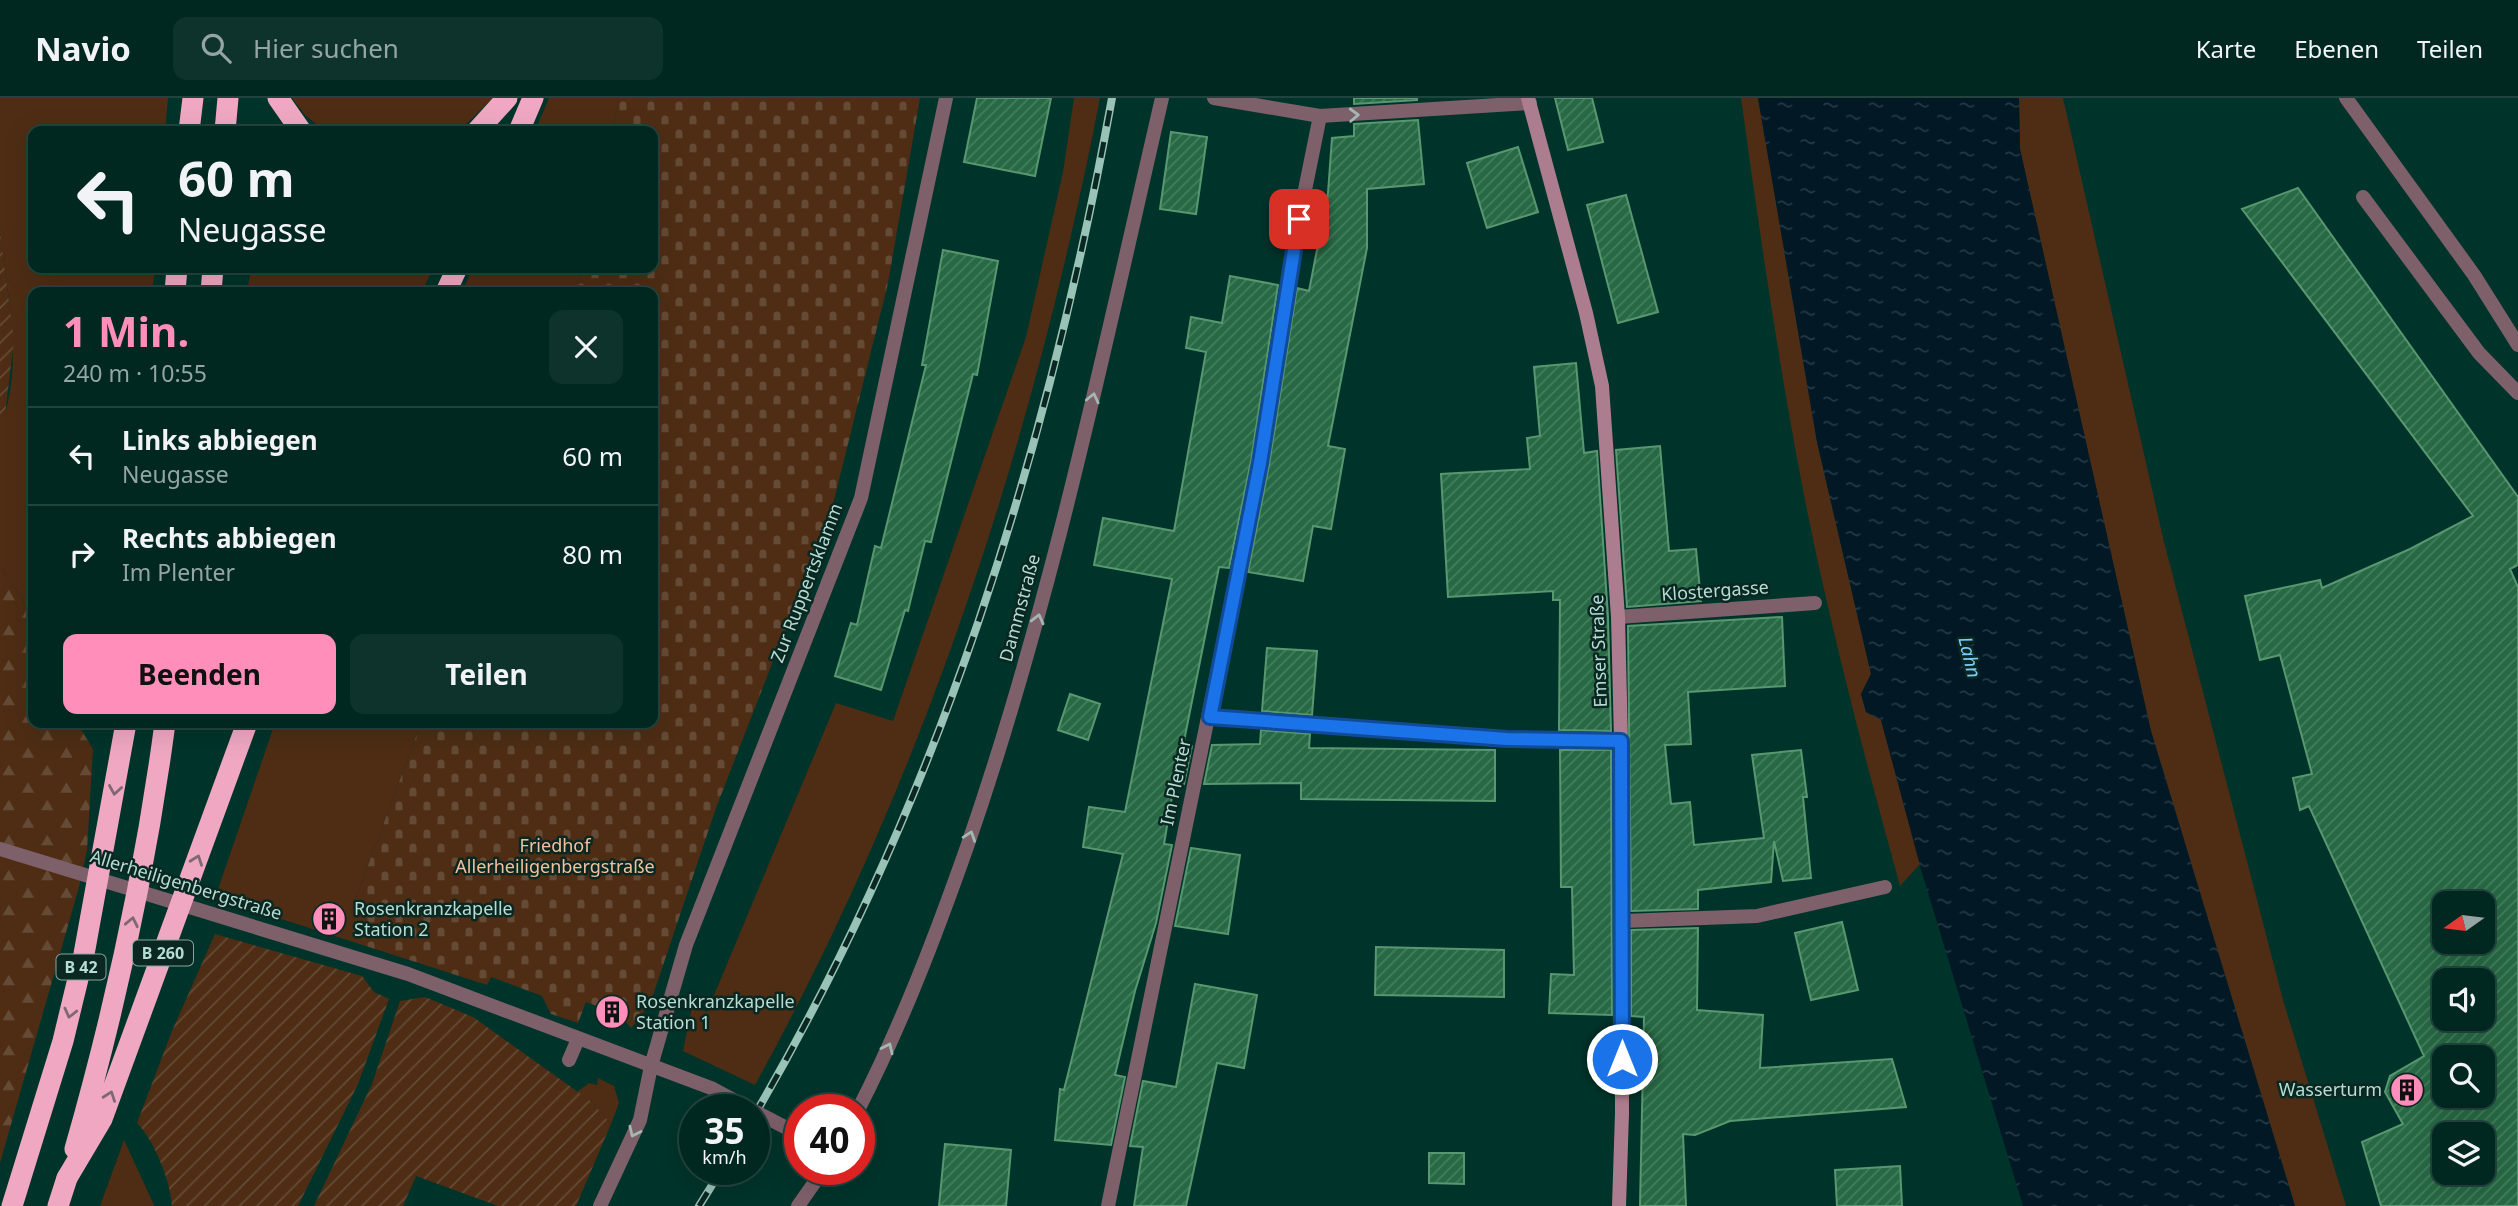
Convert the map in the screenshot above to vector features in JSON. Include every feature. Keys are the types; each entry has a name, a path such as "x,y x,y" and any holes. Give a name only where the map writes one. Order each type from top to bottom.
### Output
{"highway":[{"path":"190,126 193,98"},
{"path":"225,126 228,98"},
{"path":"278,98 298,126"},
{"path":"482,126 507,98"},
{"path":"521,126 533,98"},
{"name":"B 42","path":"12,1206 63,1041 84,954 125,728"},
{"name":"B 42","path":"58,1206 97,1071 123,963 142,871 164,728"},
{"name":"B 260","path":"66,1178 102,1119 245,728"}],"street":[{"name":"Zur Ruppertsklamm","path":"600,1206 639,1120 651,1066 685,945 861,498 946,98"},
{"name":"Dammstraße","path":"866,1094 905,1010 946,907 1034,636 1072,488 1162,98"},
{"path":"1214,98 1320,116 1529,101"},
{"path":"2346,98 2474,275 2518,345"},
{"name":"Emser Straße","path":"1529,101 1586,313 1602,386 1618,617 1621,741 1623,921 1619,1206"},
{"name":"Im Plenter","path":"1108,1206 1260,463 1294,244 1320,116"},
{"path":"2363,197 2479,353 2518,393"},
{"name":"Klostergasse","path":"1618,617 1815,603"},
{"path":"1210,717 1507,739 1621,741"},
{"name":"Allerheiligenbergstraße","path":"0,849 408,974 722,1094"},
{"path":"1623,921 1757,916 1885,887"},
{"path":"569,1060 578,1039"},
{"path":"798,1206 813,1185"}],"green space":[{"path":"0,98 168,98 165,126 28,126 28,273 154,273 153,287 28,287 28,615 21,596 0,567 0,426 12,380 13,356 10,305 0,233"},
{"path":"292,98 493,98 464,126 319,126 305,115"},
{"path":"549,98 619,98 614,126 537,126"},
{"name":"Friedhof Allerheiligenbergstraße","path":"619,98 920,98 888,283 831,512 716,808 650,1004 631,1028 614,1008 607,1010 586,1002 578,1023 551,1014 542,996 491,977 487,985 341,938 419,728 658,728 658,287 577,287 582,273 658,273 658,126 614,126"},
{"path":"1074,98 1100,98 1073,227 1042,354 966,605 921,728 871,849 816,968 755,1085 683,1051 692,1006 707,1012 836,703 893,721 1026,337 1063,172"},
{"path":"1741,98 1758,98 1817,442 1871,674 1861,694 1866,712 1881,720 1920,864 1900,886 1848,689 1803,490 1769,294"},
{"path":"2019,98 2063,98 2164,542 2283,1000 2346,1206 2295,1206 2151,731 2020,149"},
{"path":"0,232 14,340 5,415 0,426"},
{"path":"250,273 431,273 424,287 248,287"},
{"path":"471,273 582,273 577,287 464,287"},
{"path":"0,567 21,596 28,615 28,728 80,728 93,749 87,850 79,887 0,1163"},
{"path":"273,728 419,728 341,938 215,898"},
{"path":"215,934 362,976 374,992 389,999 358,1084 298,1206 172,1206 160,1162 150,1140 137,1123 172,1031"},
{"path":"425,997 473,1017 592,1102 611,1124 576,1206 498,1206 416,1176 403,1206 314,1206 372,1084 400,1001"},
{"path":"598,1078 614,1086 619,1103 611,1124 592,1102 577,1092 589,1083 597,1085"},
{"path":"124,1140 154,1205 154,1206 100,1206"}],"water":[{"name":"Lahn","path":"1758,98 2019,98 2020,149 2151,731 2295,1206 2023,1206 1922,873 1881,720 1866,712 1861,694 1871,674 1817,442"}],"building":[{"path":"977,98 1051,98 1035,176 964,162"},
{"path":"1354,98 1417,98 1417,100 1354,104"},
{"path":"1555,98 1592,98 1603,142 1568,150"},
{"path":"1418,120 1424,184 1367,189 1367,248 1328,446 1345,449 1331,529 1313,526 1303,581 1248,572 1269,465 1297,288 1309,291 1328,193 1332,138 1354,136 1354,124"},
{"path":"1171,132 1207,137 1196,214 1160,209"},
{"path":"1518,147 1538,212 1487,228 1467,163"},
{"path":"2298,188 2518,497 2518,565 2510,569 2518,587 2518,1206 2381,1206 2362,1142 2403,1124 2385,1092 2390,1076 2424,1056 2309,806 2300,810 2293,778 2312,774 2280,655 2260,660 2245,596 2320,580 2322,588 2410,549 2473,516 2242,209"},
{"path":"1626,195 1658,312 1618,323 1587,205"},
{"path":"943,250 998,261 977,375 973,374 931,542 925,541 908,611 905,610 881,690 835,676 851,623 857,625 875,546 881,548 926,365 922,365"},
{"path":"1230,276 1278,285 1251,461 1229,568 1219,567 1183,746 1192,746 1184,784 1174,784 1164,844 1172,845 1156,923 1135,991 1115,1075 1125,1077 1111,1145 1055,1140 1060,1089 1064,1090 1123,854 1083,847 1089,807 1125,812 1172,579 1094,565 1103,518 1174,531 1206,352 1186,348 1191,317 1222,323"},
{"path":"1576,363 1584,453 1597,451 1608,617 1611,731 1559,730 1560,600 1553,600 1553,591 1448,597 1441,474 1530,469 1527,438 1540,436 1534,367"},
{"path":"1660,446 1669,551 1696,549 1701,601 1627,607 1616,450"},
{"path":"1782,617 1785,686 1688,692 1691,744 1665,745 1671,804 1690,802 1694,845 1764,838 1752,755 1801,750 1807,797 1803,797 1811,878 1783,881 1774,841 1771,882 1698,890 1698,909 1631,911 1628,626"},
{"path":"1267,648 1317,651 1312,715 1262,711"},
{"path":"1070,694 1100,704 1088,740 1058,730"},
{"path":"1261,730 1310,734 1309,748 1495,750 1495,801 1301,799 1301,783 1204,784 1212,745 1260,744"},
{"path":"1560,750 1611,750 1612,1015 1549,1013 1551,974 1574,975 1572,887 1561,887"},
{"path":"1191,848 1240,855 1228,934 1175,926"},
{"path":"1842,922 1858,990 1811,1000 1795,933"},
{"path":"1698,928 1697,1010 1763,1015 1760,1068 1892,1059 1906,1107 1730,1121 1695,1135 1683,1134 1686,1206 1640,1206 1644,1017 1631,1016 1631,930"},
{"path":"1376,947 1504,950 1504,997 1375,995"},
{"path":"1195,984 1257,995 1244,1068 1217,1063 1186,1206 1134,1206 1143,1147 1130,1146 1143,1081 1176,1087"},
{"path":"945,1144 1011,1150 1006,1206 939,1206"},
{"path":"1429,1153 1464,1153 1464,1184 1429,1183"},
{"path":"1900,1166 1902,1206 1837,1206 1835,1170"}],"railway":[{"path":"766,1094 820,996 879,874 931,749 978,623 1019,494 1055,364 1086,232 1112,98"},
{"path":"699,1206 712,1185"}],"place":[{"name":"Rosenkranzkapelle Station 2","path":"329,919"},
{"name":"Rosenkranzkapelle Station 1","path":"612,1012"},
{"name":"Wasserturm","path":"2407,1090"}],"route":[{"path":"1299,219 1260,463 1210,717 1507,739 1621,741 1622,1059"}]}
